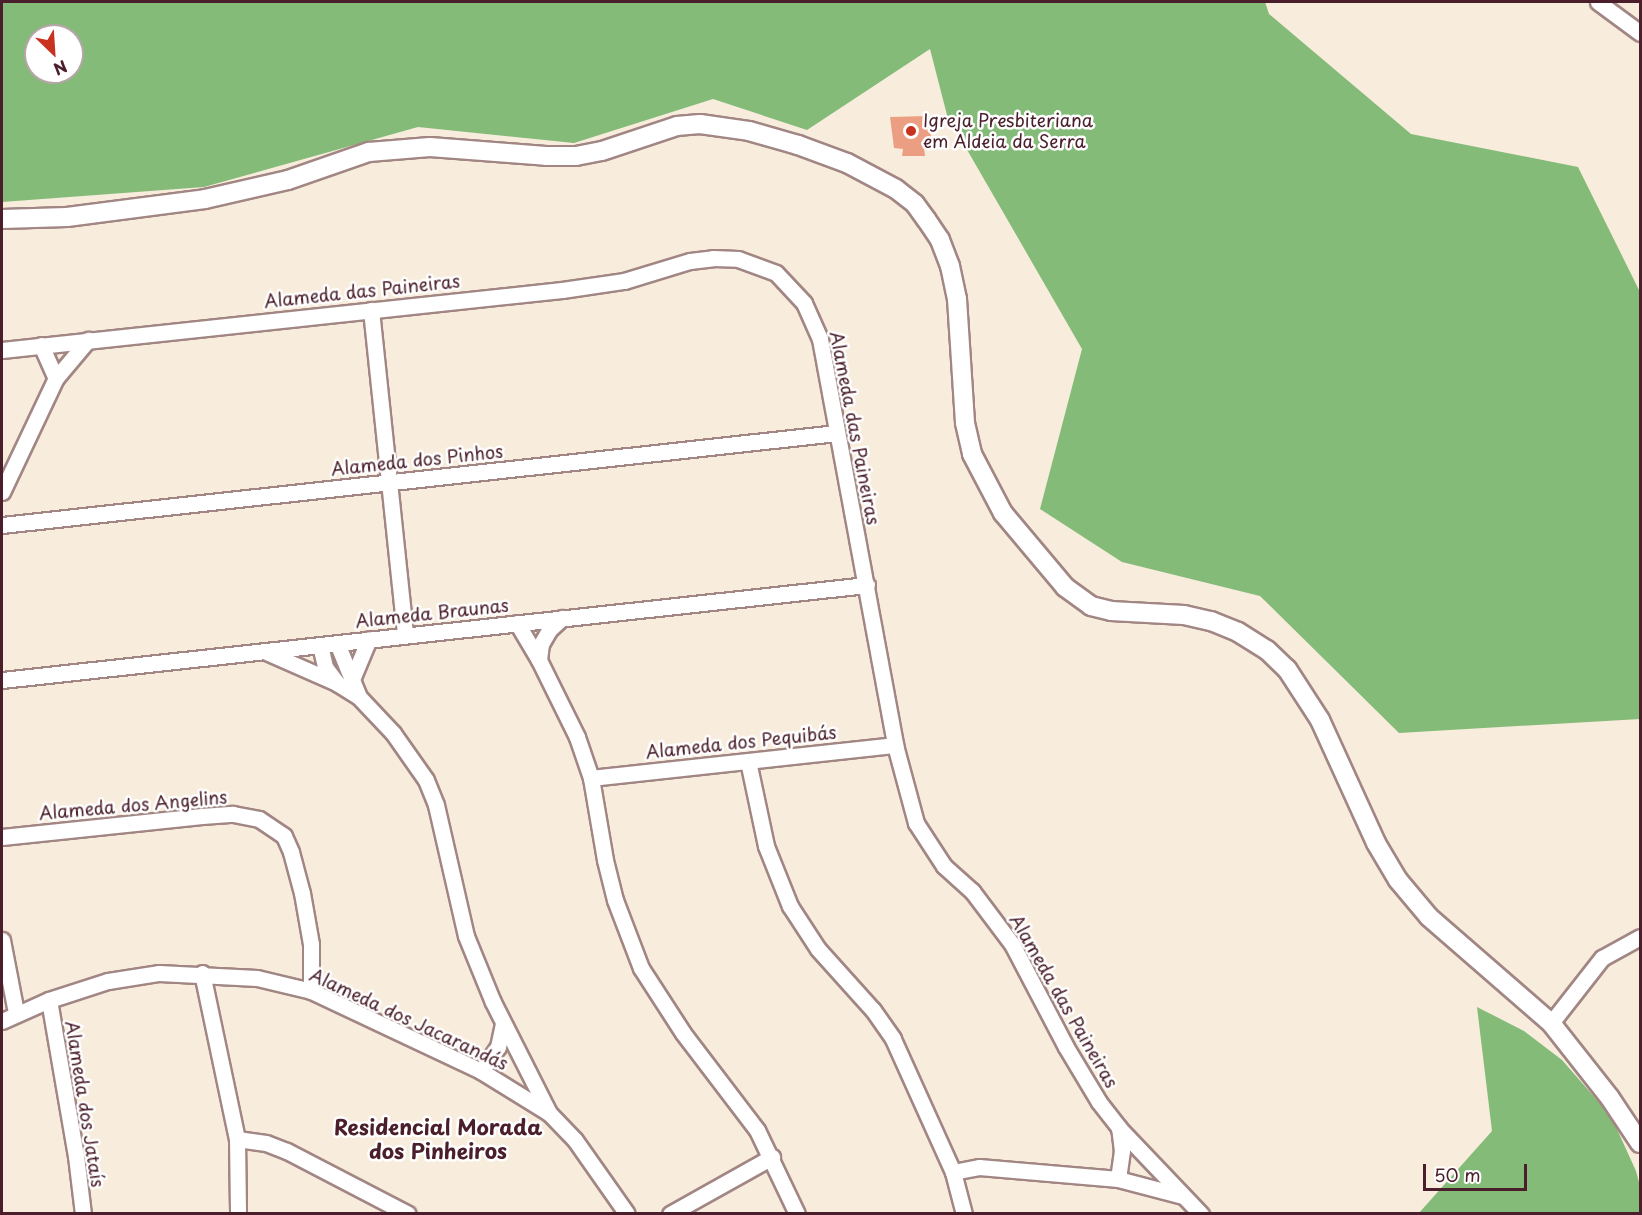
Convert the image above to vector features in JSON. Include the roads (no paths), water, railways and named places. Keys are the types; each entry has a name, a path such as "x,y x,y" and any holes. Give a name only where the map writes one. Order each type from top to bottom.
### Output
{"street":[{"path":"1598,2 1641,33"},
{"path":"2,219 67,217 205,199 288,180 369,152 430,147 546,156 576,156 602,151 677,126 700,124 749,131 847,163 896,189 915,204 940,240 957,299 965,423 972,454 1003,513 1044,565 1065,587 1091,606 1111,611 1184,615 1211,621 1238,632 1267,650 1287,669 1306,695 1376,843 1398,880 1430,917 1551,1023 1610,1098 1641,1143"},
{"name":"Alameda das Paineiras","path":"2,350 562,290 624,281 690,261 713,258 738,259 776,273 804,303 820,339 895,745 916,823 929,847 945,866 972,891 1012,944 1066,1047 1099,1102 1119,1128 1201,1214"},
{"path":"371,310 405,635"},
{"path":"2,492 56,378 88,340"},
{"path":"41,345 56,378"},
{"name":"Alameda dos Pinhos","path":"2,525 837,433"},
{"name":"Alameda Braunas","path":"2,680 867,585"},
{"path":"539,660 545,637 562,618"},
{"path":"517,623 569,719 591,778 605,860 615,900 641,968 683,1033 757,1130 797,1214"},
{"path":"345,680 369,639"},
{"path":"337,643 345,680"},
{"path":"320,645 326,667 345,680 393,733 426,780 436,805 466,936 503,1024 549,1113 575,1140 627,1214"},
{"path":"263,651 345,680"},
{"name":"Alameda dos Pequibás","path":"591,778 895,745"},
{"path":"748,761 766,846 790,906 818,949 873,1010 893,1039 953,1172 964,1214"},
{"name":"Alameda dos Angelins","path":"2,837 202,816 233,814 259,819 284,836 291,852 302,893 311,944 311,991"},
{"path":"1551,1023 1602,958 1641,938"},
{"path":"2,940 16,1013"},
{"name":"Alameda dos Jacarandás","path":"2,1021 49,1000 108,981 159,973 202,973 257,978 311,991 482,1071 549,1113"},
{"path":"202,973 237,1139 238,1214"},
{"name":"Alameda dos Jataís","path":"49,1000 76,1156 83,1214"},
{"path":"482,1071 498,1047 503,1024"},
{"path":"506,1085 517,1075 521,1056"},
{"path":"1118,1179 1122,1151 1119,1128"},
{"path":"237,1139 266,1143 287,1151 408,1214"},
{"path":"670,1214 771,1157"},
{"path":"1144,1186 1155,1165"},
{"path":"953,1172 979,1167 1118,1179 1184,1196"}],"place":[{"name":"Igreja Presbiteriana em Aldeia da Serra","path":"911,131"}],"district":[{"name":"Residencial Morada dos Pinheiros","path":"438,1138"}]}
